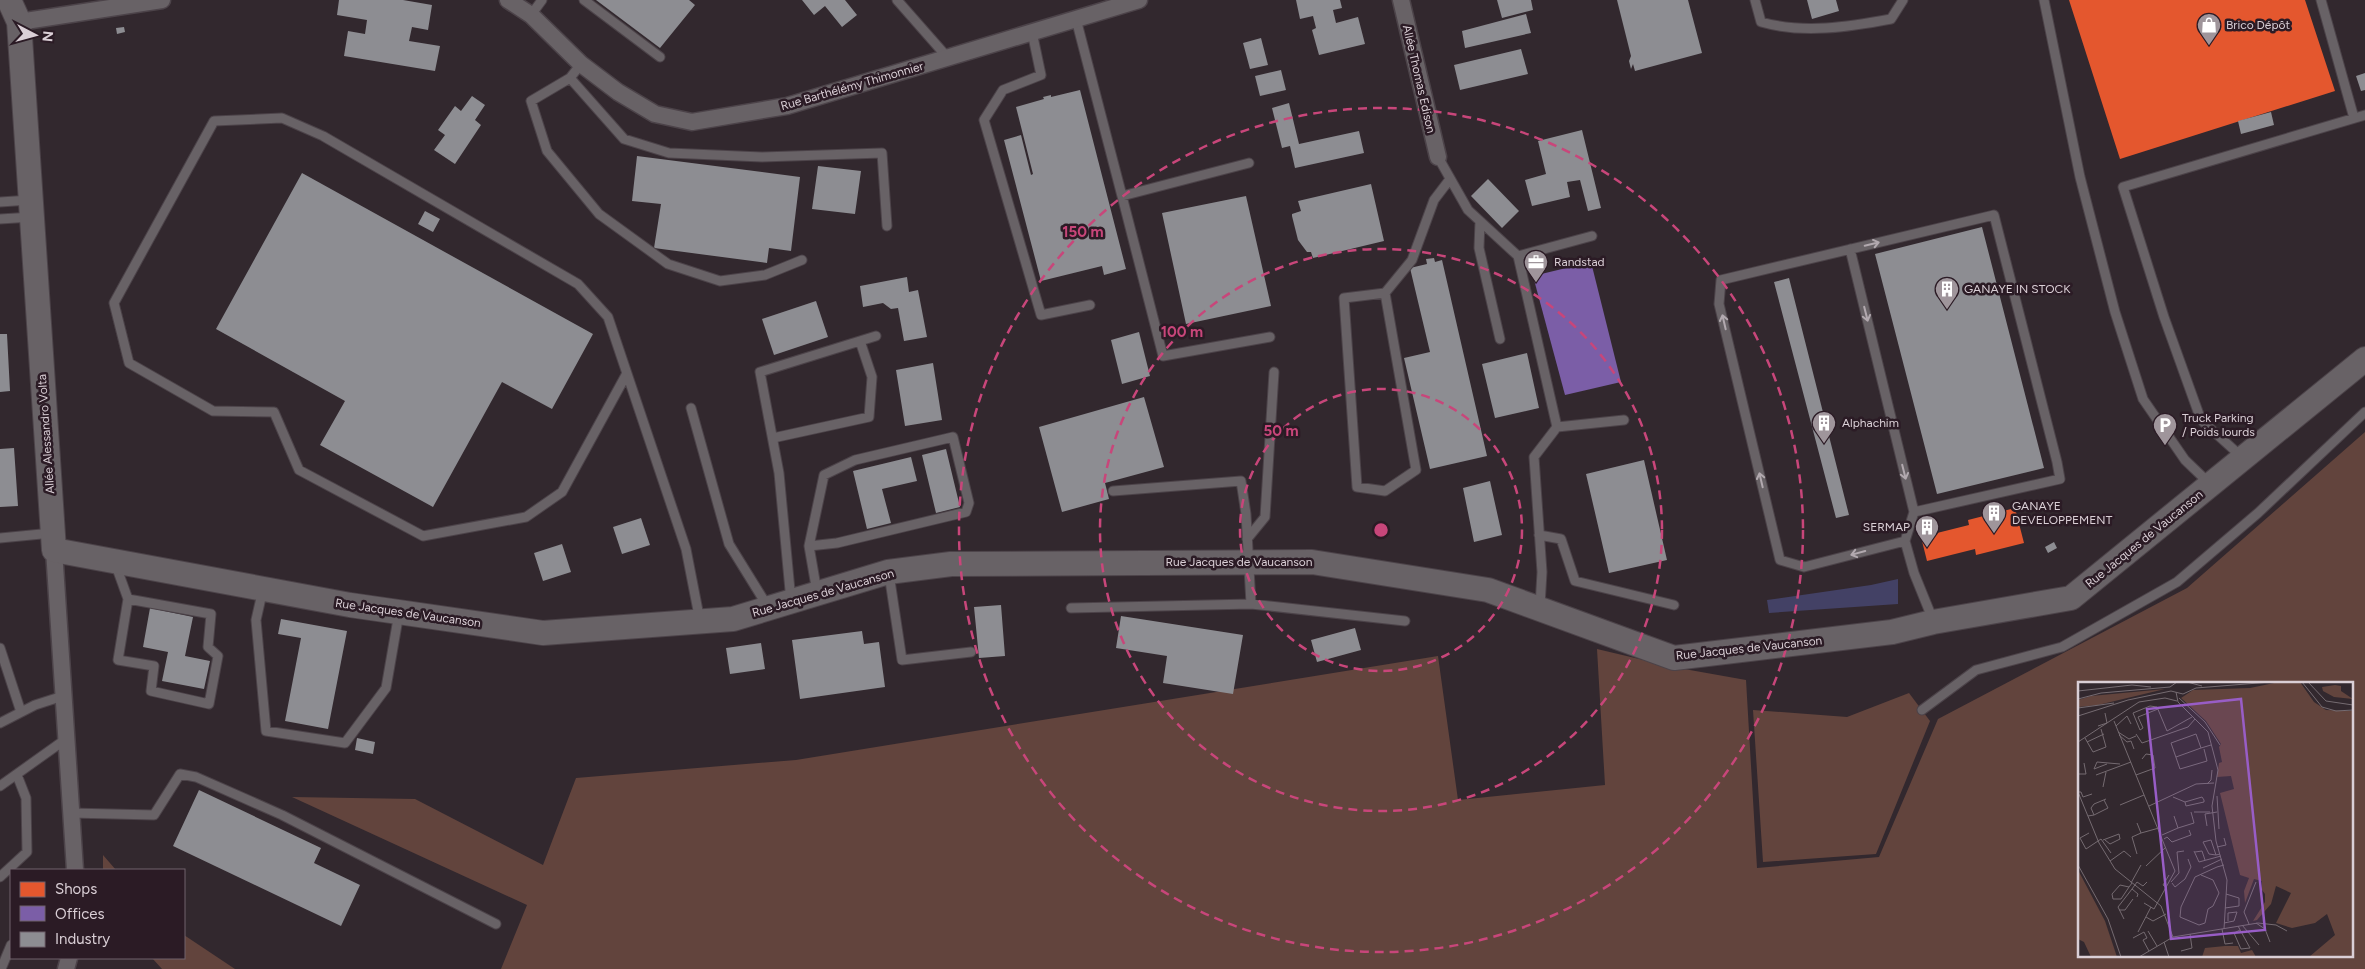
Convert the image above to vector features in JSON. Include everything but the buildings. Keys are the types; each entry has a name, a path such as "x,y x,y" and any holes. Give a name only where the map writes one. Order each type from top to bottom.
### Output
{"street":[{"name":"Allée Alessandro Volta","path":"10,0 19,22 75,869"},
{"path":"19,22 162,0"},
{"name":"Rue Barthélémy Thimonnier","path":"508,0 530,16 581,64 618,92 655,114 692,122 787,106 1139,0"},
{"name":"Allée Thomas Edison","path":"1401,0 1438,157"},
{"name":"Rue Jacques de Vaucanson","path":"53,541 114,561 263,589 399,612 543,633 733,619 888,572 951,564 1248,550 1478,588 1674,658 1892,632 1933,622 2071,598 2210,484 2245,459 2365,359"}],"lane":[{"path":"530,16 542,0"},
{"path":"584,0 660,56"},
{"path":"898,0 948,58"},
{"path":"1755,0 1761,22 1785,29 1858,25 1891,19 1903,0"},
{"path":"2044,0 2080,177 2115,312 2143,399 2185,460 2210,484"},
{"path":"2321,0 2354,118"},
{"path":"1076,19 1163,356 1270,337"},
{"path":"1032,32 1041,75 1003,90 984,120 1041,315 1090,305"},
{"path":"581,64 570,78 531,101 547,151 599,214 668,264 720,281 764,275 802,260"},
{"path":"570,78 624,139 669,153 762,157 882,153 888,226"},
{"path":"2245,459 2201,420 2164,317 2124,187 2365,115"},
{"path":"626,375 562,492 526,517 423,536 299,470 274,412 213,411 130,363 114,303 214,121 282,118 323,136 578,284 608,317 686,549 700,621"},
{"path":"1438,157 1468,210 1518,256 1558,427"},
{"path":"1122,196 1249,163"},
{"path":"1385,293 1416,470 1385,491 1356,486 1344,298 1385,293 1412,260 1434,200 1450,179"},
{"path":"0,202 32,209"},
{"path":"0,219 32,209"},
{"path":"1905,541 1804,567 1780,560 1719,304 1722,280 1994,215 2060,479 1914,512"},
{"path":"1480,221 1479,248 1500,339"},
{"path":"1518,256 1592,236"},
{"path":"1850,249 1914,512 1905,541 1914,573 1933,622"},
{"path":"791,601 779,473 760,372 876,336"},
{"path":"772,438 869,417 872,377 860,341"},
{"path":"1248,550 1265,517 1274,372"},
{"path":"691,408 729,544 768,608"},
{"path":"1922,710 1976,670 2062,647 2177,582 2258,512 2365,412"},
{"path":"1540,609 1542,572 1534,457 1558,427 1624,420"},
{"path":"808,546 836,543 966,512 969,503 953,437 855,460 824,476 808,546 818,592"},
{"path":"1113,491 1241,481 1251,604"},
{"path":"1539,535 1561,539 1575,581 1674,605"},
{"path":"0,538 53,541"},
{"path":"114,561 128,599 118,660 154,666 150,691 209,704 218,656 208,648 211,614 128,599"},
{"path":"888,572 902,660 971,652"},
{"path":"263,589 256,620 266,731 346,742 386,688 399,612"},
{"path":"1071,608 1251,604 1405,621"},
{"path":"0,648 22,712"},
{"path":"0,723 35,705 63,696"},
{"path":"0,786 66,739"},
{"path":"71,813 154,815 180,774 196,777 282,815 496,924"},
{"path":"0,877 28,852 26,798 17,775"},
{"path":"2,969 10,948"}],"shaded area":[{"path":"2365,432 2365,969 501,969 527,905 292,797 415,799 543,865 576,778 796,760 1438,656 1458,800 1605,785 1597,649 1673,667 1746,680 1757,868 1879,857 1938,719 2187,588"},
{"path":"1898,579 1898,604 1769,613 1767,600 1871,585"},
{"path":"1909,693 1930,721 1876,854 1763,862 1753,710 1847,717"},
{"path":"103,855 115,869 103,869"},
{"path":"185,936 235,969 162,969 153,959 185,959"}],"place":[{"name":"Brico Dépôt","path":"2209,46"},
{"name":"Randstad","path":"1536,283"},
{"name":"GANAYE IN STOCK","path":"1947,310"},
{"name":"Alphachim","path":"1824,444"},
{"name":"Truck Parking / Poids lourds","path":"2165,446"},
{"name":"GANAYE DEVELOPPEMENT","path":"1994,534"},
{"name":"SERMAP","path":"1927,548"}]}
